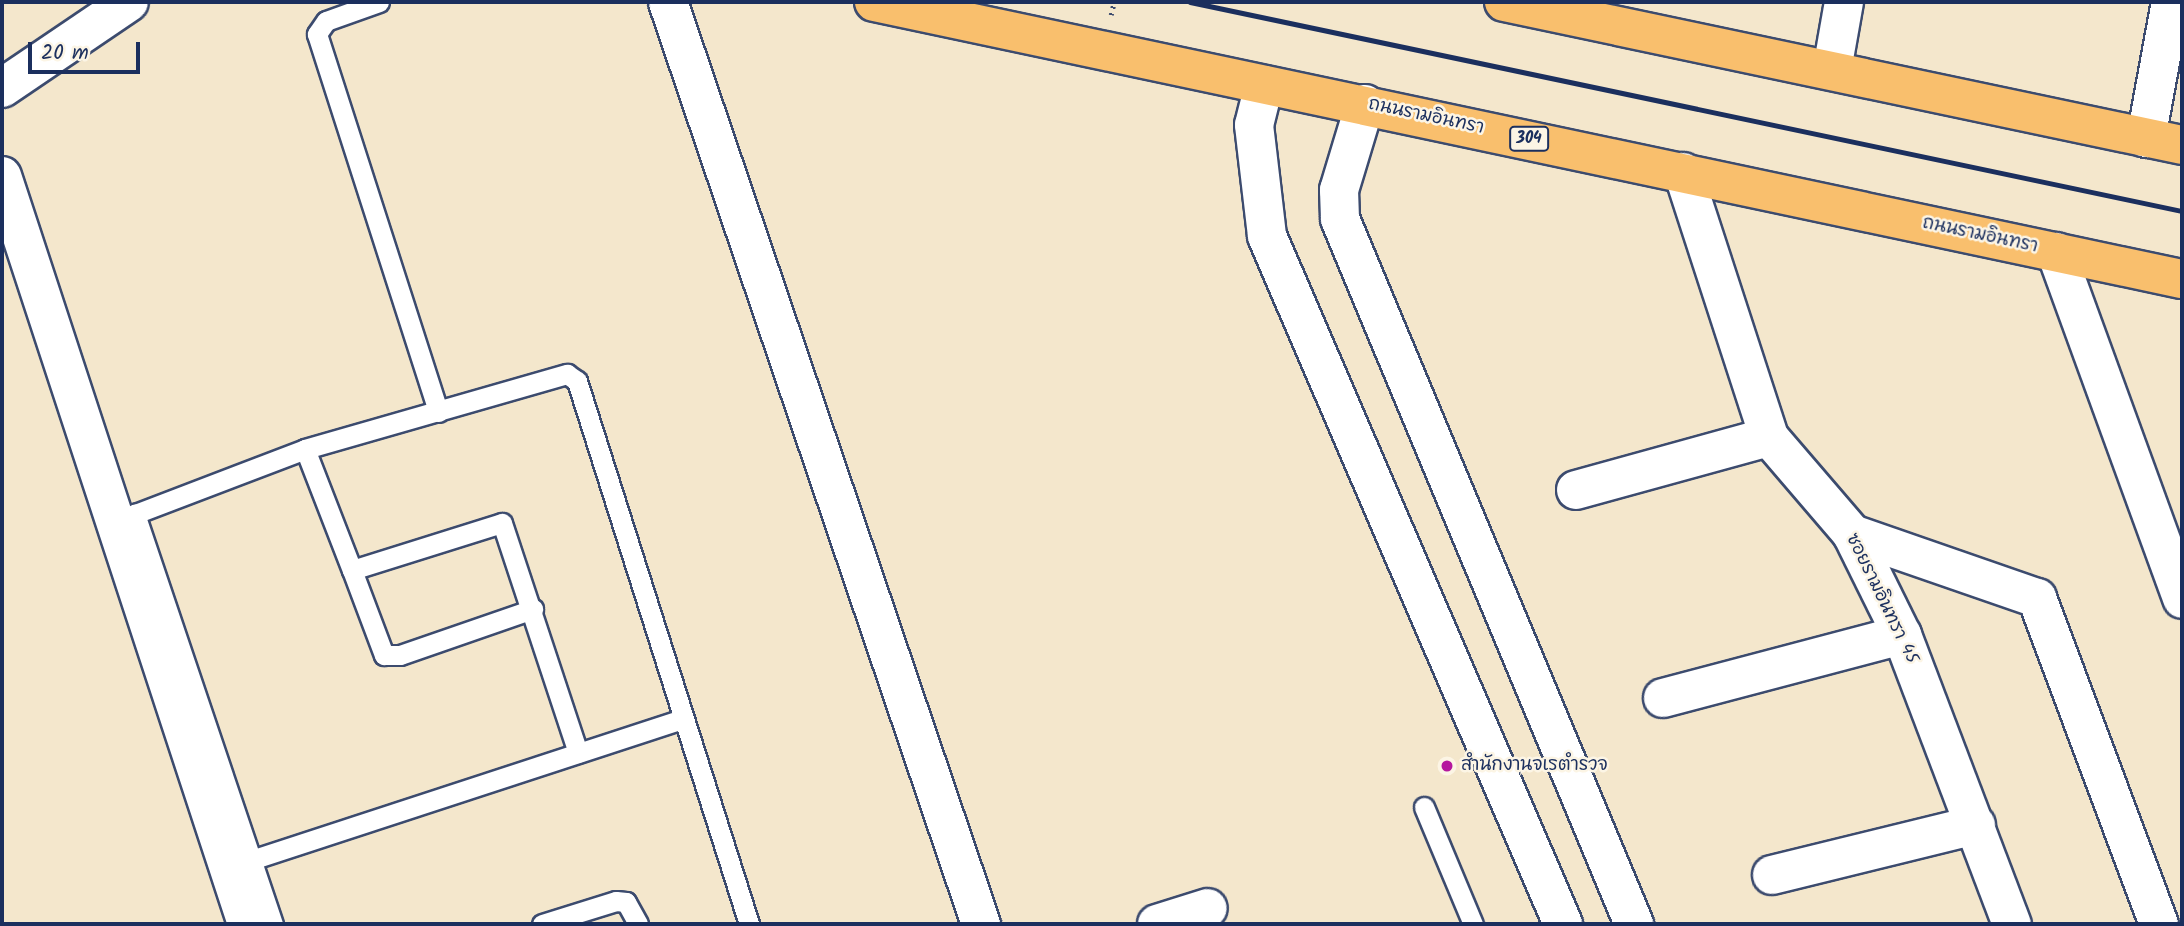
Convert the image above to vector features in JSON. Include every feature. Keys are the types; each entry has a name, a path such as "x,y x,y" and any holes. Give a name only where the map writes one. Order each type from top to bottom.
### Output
{"main road":[{"name":"ถนนรามอินทรา","path":"874,2 2182,279"},
{"path":"1504,2 2164,142"}],"street":[{"path":"2,88 129,2"},
{"path":"668,2 981,924"},
{"path":"1832,70 1844,2"},
{"path":"2164,142 2171,2"},
{"path":"1264,85 1254,125 1267,236 1563,924"},
{"path":"1365,104 1339,190 1340,219 1634,924"},
{"name":"ซอยรามอินทรา 45","path":"1683,172 1769,437 1852,534 1902,635 2012,924"},
{"path":"2,176 247,924"},
{"path":"2056,252 2173,549 2182,599"},
{"path":"1576,490 1769,437"},
{"path":"1852,534 2036,598 2159,924"},
{"path":"1663,698 1902,635"},
{"path":"1772,875 1976,825"},
{"path":"1157,924 1208,908"}],"lane":[{"path":"379,2 326,21 317,34 438,412"},
{"path":"273,924 135,514 305,449 438,412 556,375 577,381 749,924"},
{"path":"305,449 384,655 533,609"},
{"path":"352,570 502,523 533,609 578,753"},
{"path":"251,860 683,719"},
{"path":"1424,807 1473,924"},
{"path":"542,924 616,901 626,902 638,924"}],"railway":[{"path":"1190,2 2182,211"}],"place":[{"name":"สำนักงานจเรตำรวจ","path":"1447,766"}]}
